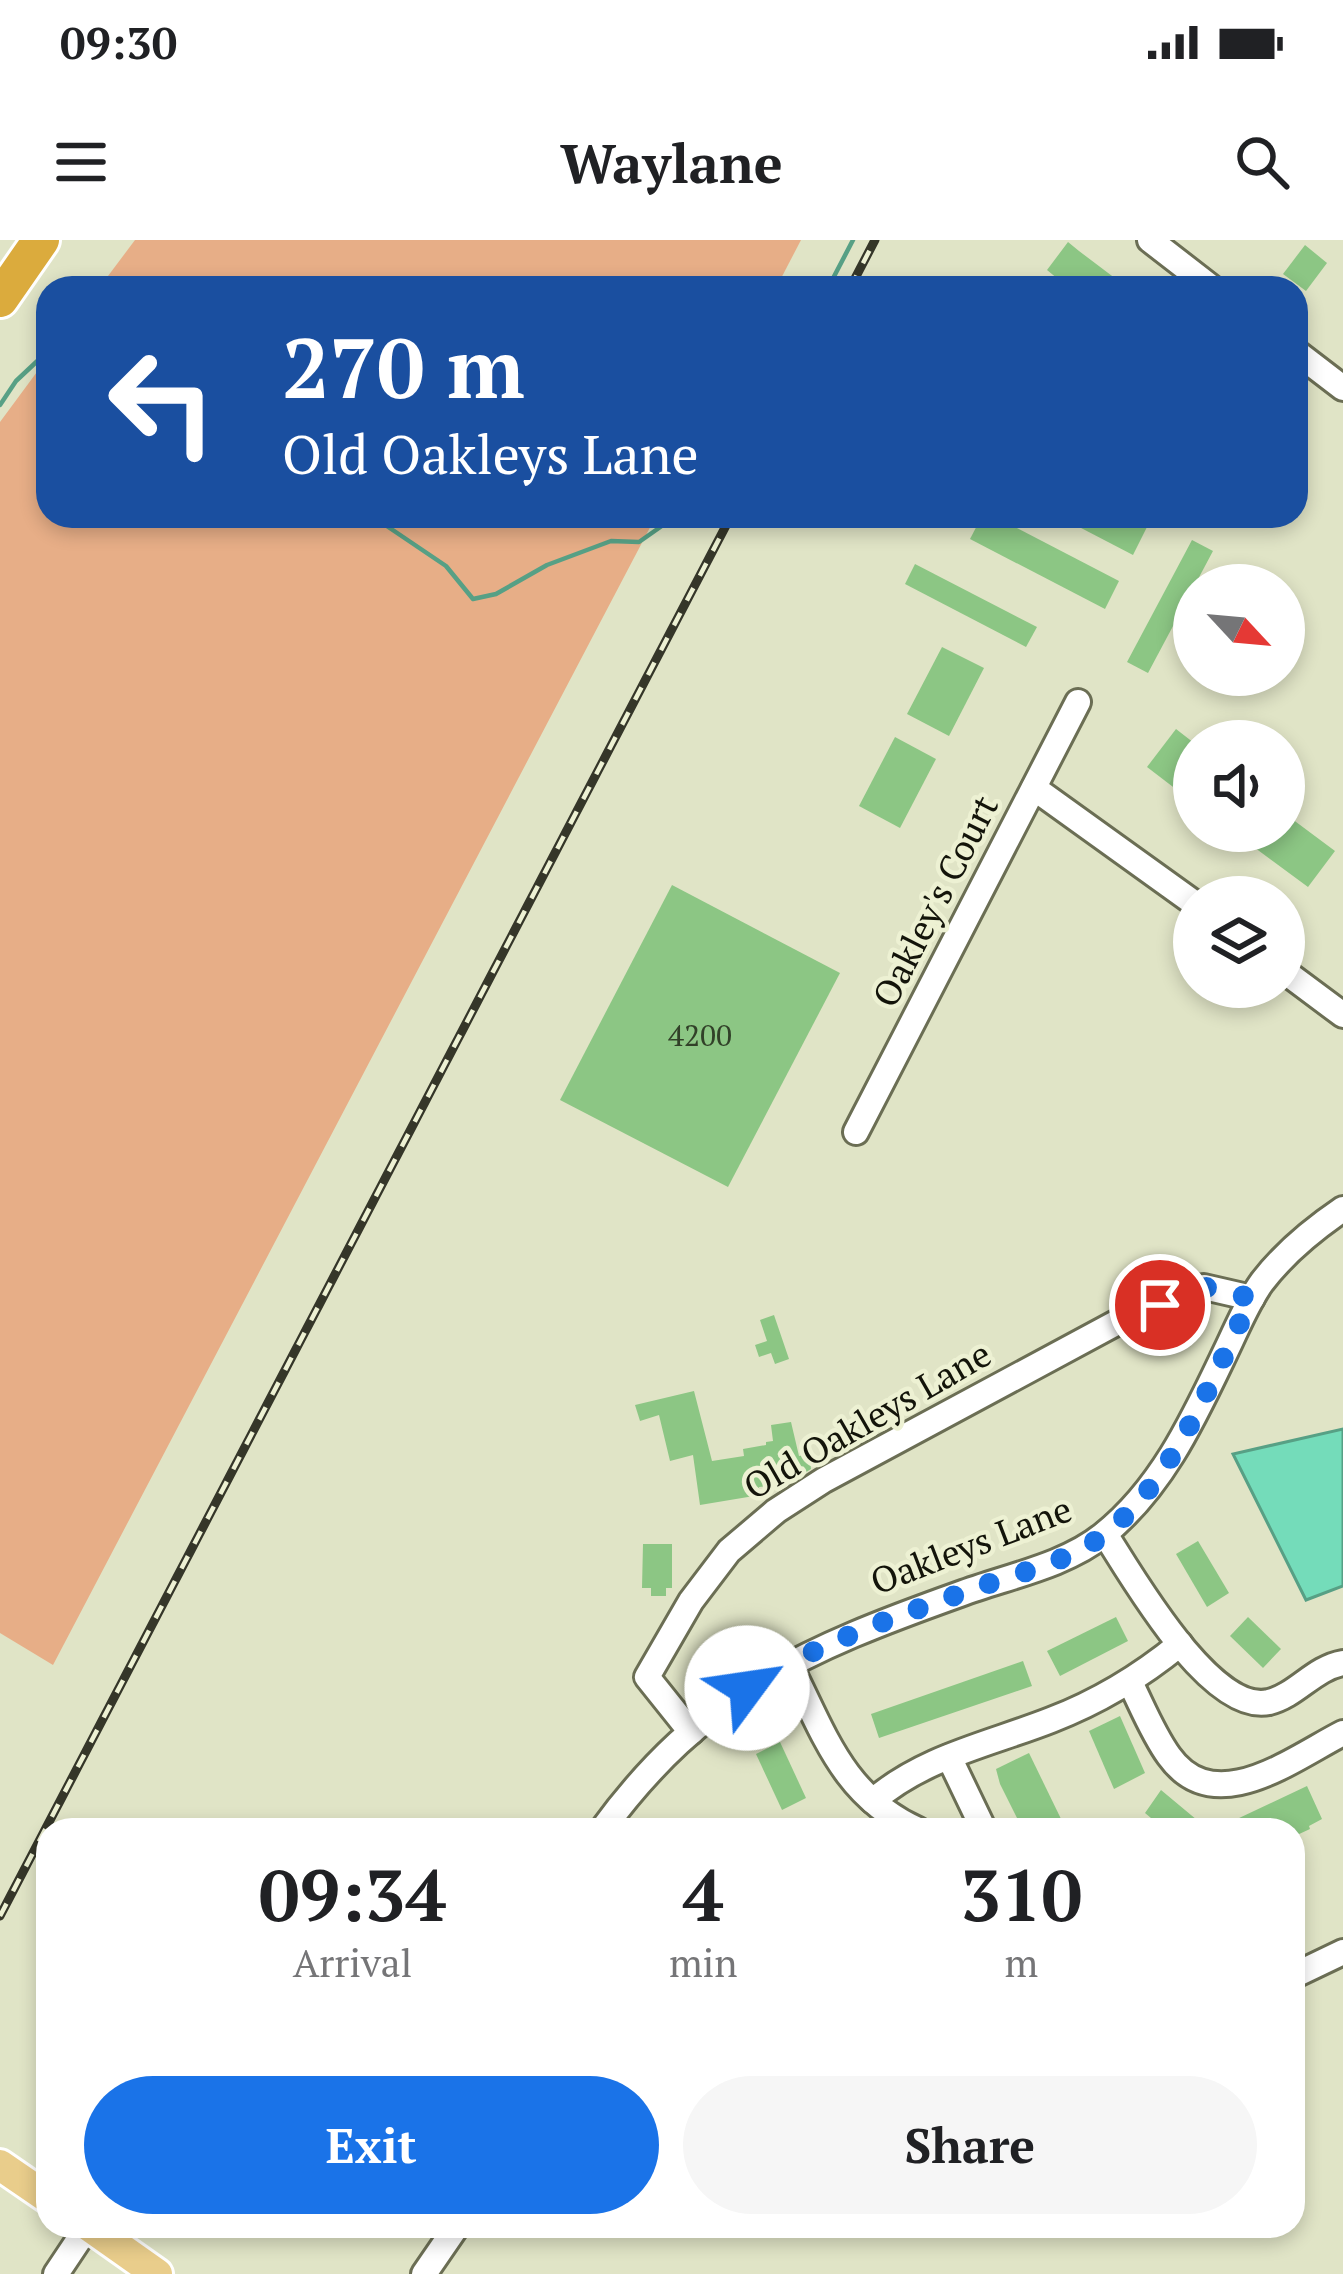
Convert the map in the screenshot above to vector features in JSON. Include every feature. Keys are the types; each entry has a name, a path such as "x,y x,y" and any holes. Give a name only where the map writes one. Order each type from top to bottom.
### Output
{"highway":[{"path":"0,299 41,240"}],"main road":[{"path":"0,2164 36,2190"},
{"path":"106,2238 157,2274"}],"street":[{"path":"1150,240 1196,276"},
{"path":"1308,361 1343,388"},
{"name":"Oakley's Court","path":"856,1132 1078,702"},
{"path":"1034,788 1173,888"},
{"path":"1305,986 1343,1015"},
{"name":"Oakleys Lane","path":"612,1818 691,1732 788,1662 846,1635 1064,1556 1105,1534 1175,1451 1252,1298 1283,1257 1343,1209"},
{"name":"Old Oakleys Lane","path":"691,1732 646,1677 710,1574 746,1534 776,1510 910,1431 1116,1322 1204,1287 1252,1298"},
{"path":"1105,1534 1180,1644 1226,1689 1256,1702 1276,1700 1320,1670 1343,1663"},
{"path":"873,1801 898,1779 1055,1718 1130,1682 1180,1644"},
{"path":"788,1662 842,1770 873,1801 899,1818"},
{"path":"1130,1682 1171,1760 1204,1783 1245,1783 1343,1733"},
{"path":"949,1757 978,1818"},
{"path":"1305,1970 1343,1952"},
{"path":"56,2274 81,2238"},
{"path":"424,2274 449,2238"}],"shaded area":[{"path":"135,240 801,240 782,276 108,276"},
{"path":"36,373 36,528 650,528 53,1665 0,1633 0,422"},
{"path":"1343,1429 1343,1586 1306,1600 1233,1454"}],"building":[{"path":"1068,242 1112,276 1054,276 1047,270"},
{"path":"1305,245 1327,263 1308,288 1308,276 1283,274"},
{"path":"976,528 1017,528 1119,581 1105,609 970,539"},
{"path":"1081,528 1146,528 1133,555"},
{"path":"1192,540 1213,551 1206,564 1179,564"},
{"path":"915,564 1037,627 1026,647 905,584"},
{"path":"1173,576 1173,626 1148,673 1127,662"},
{"path":"942,647 984,668 949,736 907,714"},
{"path":"1173,733 1173,787 1147,767"},
{"path":"895,737 936,759 900,828 859,806"},
{"path":"1305,829 1335,851 1308,887 1305,876 1293,876 1261,852 1305,852"},
{"path":"672,885 840,973 728,1187 560,1100"},
{"path":"774,1315 789,1359 775,1364 771,1353 759,1357 755,1345 767,1341 760,1320"},
{"path":"694,1391 712,1461 744,1456 743,1449 773,1441 771,1425 791,1422 799,1456 809,1454 811,1469 787,1484 759,1487 760,1495 700,1505 693,1455 670,1461 659,1415 640,1421 635,1405"},
{"path":"1198,1541 1229,1593 1207,1607 1176,1554"},
{"path":"643,1544 672,1544 672,1588 666,1588 666,1596 651,1596 651,1588 642,1588"},
{"path":"1116,1617 1128,1641 1060,1676 1047,1651"},
{"path":"1248,1617 1281,1649 1263,1668 1230,1636"},
{"path":"1023,1661 1032,1686 879,1738 871,1714"},
{"path":"1120,1716 1145,1773 1114,1789 1089,1731"},
{"path":"780,1742 806,1798 782,1810 756,1754"},
{"path":"1029,1753 1061,1818 1017,1818 996,1769"},
{"path":"1307,1786 1322,1819 1305,1831 1305,1818 1239,1818"},
{"path":"1161,1790 1195,1818 1151,1818 1145,1813"}],"waterway":[{"path":"834,276 853,240"},
{"path":"0,405 36,362"},
{"path":"390,528 446,566 473,599 496,594 547,565 611,541 639,542 659,528"}],"railway":[{"path":"856,276 875,240"},
{"path":"51,1818 725,528"},
{"path":"0,1916 36,1847"}],"route":[{"path":"747,1688 846,1635 1064,1556 1105,1534 1175,1451 1252,1298 1204,1287 1160,1305"}]}
